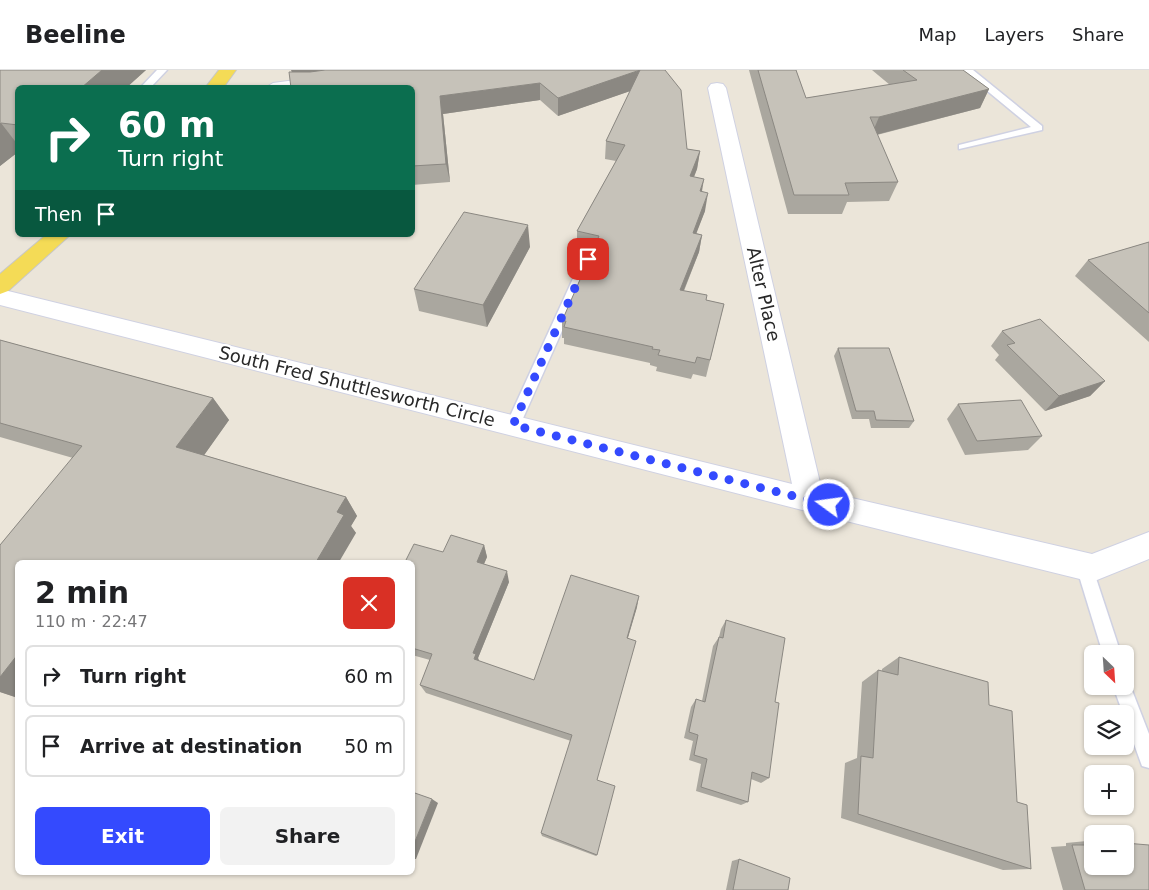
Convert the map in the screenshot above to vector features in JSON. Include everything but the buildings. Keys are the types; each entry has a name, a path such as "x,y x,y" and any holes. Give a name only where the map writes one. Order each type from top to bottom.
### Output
{"main road":[{"path":"216,85 228,70"},
{"path":"0,286 57,237"}],"street":[{"path":"295,85 340,79"},
{"name":"Alter Place","path":"717,88 810,500"},
{"name":"South Fred Shuttlesworth Circle","path":"0,297 810,500 1092,568 1149,545"}],"lane":[{"path":"147,85 162,70"},
{"path":"963,148 1038,128 967,70"},
{"path":"513,425 588,259"},
{"path":"1084,566 1109,645"},
{"path":"1125,695 1149,759"}],"route":[{"path":"588,259 513,425 829,505"}]}
